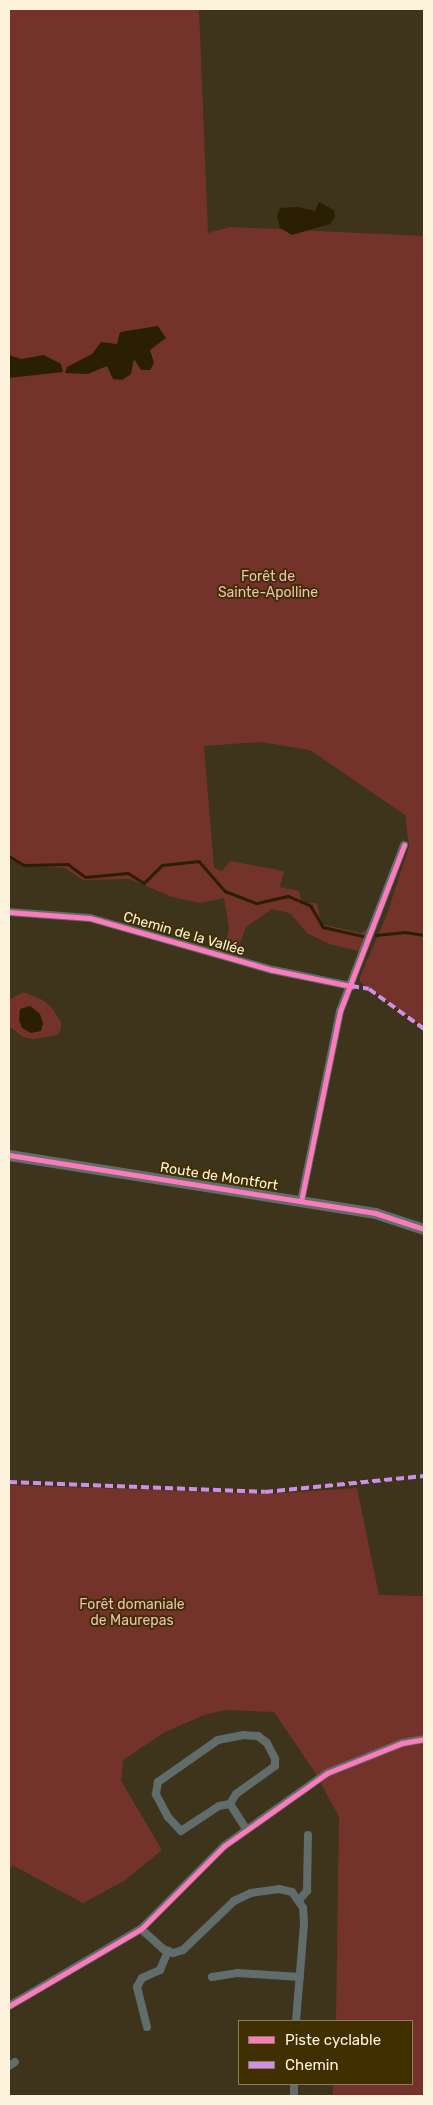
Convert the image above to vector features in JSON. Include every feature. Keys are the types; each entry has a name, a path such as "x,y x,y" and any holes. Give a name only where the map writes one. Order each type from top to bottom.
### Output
{"street":[{"path":"301,1201 340,1011 404,845"},
{"name":"Chemin de la Vallée","path":"9,912 90,918 273,970 351,986"},
{"name":"Route de Montfort","path":"9,1155 375,1214 424,1229"},
{"path":"243,1735 258,1736 267,1743 275,1759 275,1766 236,1794 230,1804 219,1806 181,1831 168,1817 156,1787 179,1766 218,1740 243,1735"},
{"path":"9,2006 141,1929 217,1852 326,1773 402,1744 424,1739"},
{"path":"230,1804 247,1830"},
{"path":"300,1899 307,1891 308,1835"},
{"path":"141,1929 168,1951 183,1950 234,1902 251,1893 279,1889 292,1892 300,1899 304,1924 296,2020"},
{"path":"147,2027 137,1987 142,1978 160,1970 168,1951"},
{"path":"212,1977 237,1973 300,1977"}],"green space":[{"name":"Forêt de Sainte-Apolline","path":"9,9 199,9 208,233 230,227 424,236 424,1027 360,982 360,977 387,914 409,847 405,815 310,750 261,742 204,746 214,868 222,871 230,861 284,871 280,887 299,891 302,903 317,903 321,924 361,933 369,928 359,951 329,944 307,933 290,913 272,909 246,927 236,954 225,950 229,928 224,898 201,903 172,897 130,879 83,880 65,868 21,865 9,859"},
{"path":"23,992 43,1000 52,1008 61,1022 61,1030 57,1035 33,1039 23,1037 10,1027 9,1000"},
{"name":"Forêt domaniale de Maurepas","path":"9,1485 267,1494 357,1488 379,1595 424,1596 424,2096 333,2096 333,2085 413,2085 413,2020 336,2020 339,1817 316,1774 274,1712 225,1710 204,1715 163,1733 123,1760 121,1781 162,1850 124,1881 83,1903 12,1865 9,1873"}],"shaded area":[{"path":"319,202 334,210 335,217 330,224 292,235 280,228 277,216 280,208 298,207 315,211"},
{"path":"158,326 166,338 150,350 154,363 150,370 141,370 134,359 131,374 122,380 113,379 107,366 88,374 65,373 67,367 92,354 101,342 117,344 120,332"},
{"path":"9,355 21,359 44,355 61,364 63,372 9,378"},
{"path":"30,1006 40,1014 43,1024 41,1031 31,1033 22,1028 19,1020 20,1009"}],"waterway":[{"path":"9,856 24,865 68,864 85,877 128,873 144,883 162,865 199,861 225,891 257,903 288,896 311,906 323,927 363,936"},
{"path":"376,935 405,932 424,935"}],"marked path":[{"path":"351,986 369,989 424,1029"},
{"path":"9,1482 265,1492 424,1476"}],"cycle path":[{"path":"301,1201 340,1011 404,845"},
{"path":"9,912 90,918 273,970 351,986"},
{"path":"9,1155 375,1213 424,1229"},
{"path":"9,2006 141,1929 224,1846 327,1773 402,1743 424,1739"}]}
